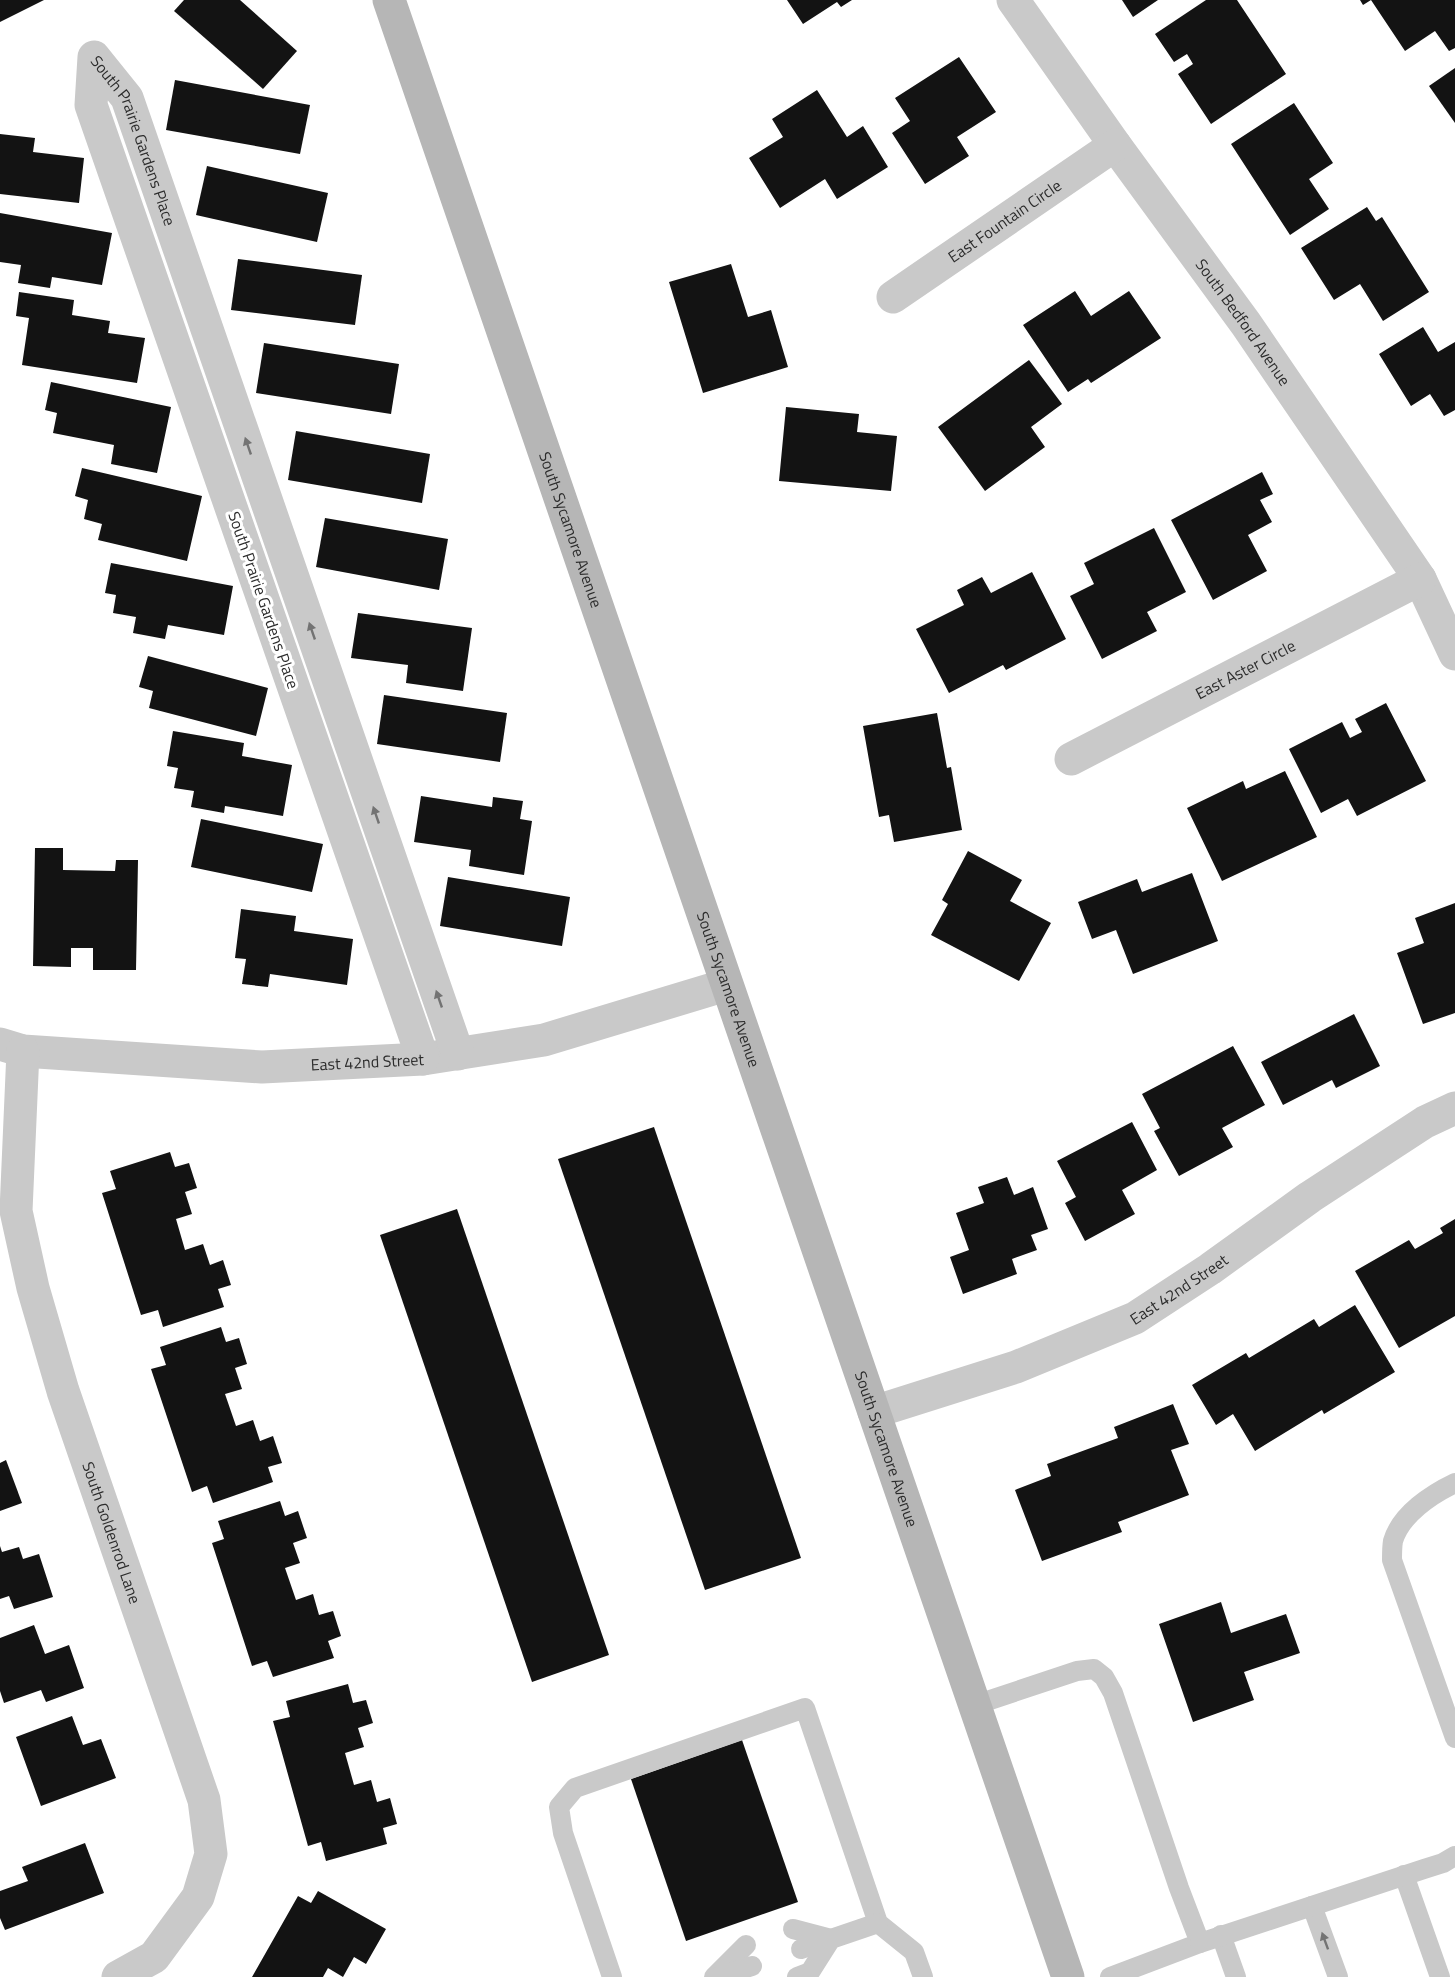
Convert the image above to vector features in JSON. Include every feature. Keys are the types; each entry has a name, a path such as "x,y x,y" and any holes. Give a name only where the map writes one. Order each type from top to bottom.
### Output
{"main road":[{"name":"South Sycamore Avenue","path":"389,0 1068,1977"}],"street":[{"name":"South Bedford Avenue","path":"1013,0 1115,145 1246,324 1420,579 1455,654"},
{"name":"South Prairie Gardens Place","path":"423,1059 91,105 94,57 128,98 458,1054"},
{"name":"East Fountain Circle","path":"893,297 1115,145"},
{"name":"East Aster Circle","path":"1071,759 1420,579"},
{"name":"East 42nd Street","path":"12,1048 262,1067 423,1059 544,1040 726,985"},
{"name":"South Goldenrod Lane","path":"12,1048 16,1211 33,1288 63,1391 204,1800 211,1854 198,1897 154,1957 118,1977"},
{"name":"East 42nd Street","path":"874,1412 1016,1367 1135,1318 1210,1269 1310,1197 1425,1122 1455,1108"}],"lane":[{"path":"1455,1483 1436,1492 1413,1511 1398,1529 1393,1543 1392,1560 1455,1738"},
{"path":"975,1705 1077,1671 1094,1670 1104,1677 1113,1693 1200,1943"},
{"path":"612,1977 563,1833 559,1807 575,1788 805,1708 878,1923 914,1952 923,1977"},
{"path":"1110,1977 1221,1935 1443,1863 1455,1856"},
{"path":"1404,1875 1440,1977"},
{"path":"1312,1906 1338,1977"},
{"path":"801,1949 878,1923"},
{"path":"794,1929 831,1939"},
{"path":"1221,1935 1236,1977"},
{"path":"797,1977 810,1972 831,1939"},
{"path":"716,1977 746,1945"},
{"path":"716,1977 752,1966"}],"building":[{"path":"0,0 44,0 0,22"},
{"path":"184,0 240,0 297,51 263,89 174,11"},
{"path":"787,0 852,0 841,7 837,2 803,24"},
{"path":"1122,0 1158,0 1133,17"},
{"path":"1206,0 1237,0 1286,74 1211,124 1178,74 1193,64 1187,54 1174,62 1155,34"},
{"path":"1360,0 1371,0 1363,5"},
{"path":"1371,0 1455,0 1455,48 1449,51 1435,31 1405,51"},
{"path":"959,57 996,112 957,137 969,156 925,184 892,133 910,121 895,98"},
{"path":"1455,68 1455,123 1429,86"},
{"path":"175,80 310,105 300,154 166,130"},
{"path":"817,90 847,137 863,126 888,167 837,199 825,179 780,208 749,158 783,137 772,119"},
{"path":"1294,103 1333,163 1309,179 1329,209 1290,235 1231,144"},
{"path":"0,134 35,138 33,152 84,158 79,203 0,194"},
{"path":"207,166 328,193 317,242 196,215"},
{"path":"1367,207 1376,221 1382,217 1429,292 1383,321 1360,284 1334,300 1301,248"},
{"path":"0,213 112,233 102,285 52,277 50,288 18,283 21,265 0,262"},
{"path":"238,259 362,275 355,325 231,310"},
{"path":"731,264 748,317 771,310 788,367 703,393 669,282"},
{"path":"1075,291 1091,316 1129,291 1161,338 1091,383 1088,379 1068,392 1023,325"},
{"path":"19,292 74,300 72,315 110,321 108,333 145,338 137,383 22,365 29,318 16,316"},
{"path":"1423,327 1438,352 1455,342 1455,410 1444,416 1430,394 1411,406 1379,354"},
{"path":"264,343 399,364 391,414 256,393"},
{"path":"1029,360 1062,404 1031,427 1045,447 985,491 938,427"},
{"path":"51,382 171,407 157,473 111,464 114,445 53,433 57,413 45,410"},
{"path":"786,407 859,414 857,432 897,436 891,491 779,481"},
{"path":"296,431 430,454 422,503 288,480"},
{"path":"82,468 202,496 187,561 98,540 102,524 84,519 88,500 75,496"},
{"path":"1262,472 1273,494 1260,500 1272,522 1248,535 1267,571 1213,600 1171,520"},
{"path":"325,518 448,539 439,590 316,567"},
{"path":"1154,528 1186,592 1147,612 1157,631 1102,659 1070,596 1094,584 1084,563"},
{"path":"111,563 233,586 224,635 168,625 165,639 133,633 136,617 113,613 116,595 105,593"},
{"path":"1032,572 1066,639 1006,670 1003,665 949,693 916,629 964,605 957,590 982,577 991,593"},
{"path":"358,613 472,628 463,691 406,683 408,665 351,658"},
{"path":"148,656 268,688 256,736 149,708 153,691 139,687"},
{"path":"384,695 507,713 500,762 377,744"},
{"path":"1386,703 1426,781 1357,816 1348,799 1321,813 1289,749 1342,722 1350,738 1362,732 1355,719"},
{"path":"937,713 947,768 951,767 962,830 894,842 889,815 879,817 863,726"},
{"path":"173,731 244,743 242,756 292,765 283,816 225,806 224,813 191,807 194,791 174,788 178,768 167,766"},
{"path":"1285,771 1317,837 1222,881 1187,808 1243,781 1246,789"},
{"path":"421,796 492,807 493,797 523,801 520,819 532,821 524,875 469,866 471,850 414,842"},
{"path":"201,819 323,844 312,892 191,867"},
{"path":"35,848 63,848 63,870 115,871 116,860 138,860 136,970 93,970 93,948 71,948 71,967 33,966"},
{"path":"968,851 1022,880 1010,901 1051,923 1019,981 931,935 948,904 942,900"},
{"path":"1192,873 1218,941 1133,974 1116,930 1092,939 1078,902 1137,879 1142,892"},
{"path":"448,877 570,897 562,946 440,926"},
{"path":"1455,903 1455,1013 1423,1024 1397,953 1424,943 1415,918"},
{"path":"241,909 296,916 294,931 353,939 347,985 270,974 268,987 242,984 246,959 235,958"},
{"path":"1354,1014 1380,1066 1336,1088 1332,1080 1283,1105 1261,1062"},
{"path":"1233,1046 1265,1105 1222,1128 1233,1147 1179,1176 1154,1131 1160,1128 1142,1094"},
{"path":"1132,1122 1157,1170 1122,1190 1135,1214 1085,1241 1065,1203 1076,1197 1057,1161"},
{"path":"654,1127 801,1558 705,1590 558,1159"},
{"path":"170,1152 175,1167 189,1163 197,1188 185,1192 192,1214 176,1219 185,1250 203,1244 210,1265 223,1260 231,1285 218,1289 224,1307 163,1327 158,1310 141,1315 102,1193 116,1189 110,1171"},
{"path":"1007,1177 1014,1195 1033,1187 1048,1229 1031,1235 1037,1250 1012,1259 1017,1274 963,1294 950,1257 969,1250 956,1213 984,1203 978,1187"},
{"path":"457,1209 609,1655 532,1682 380,1235"},
{"path":"1455,1219 1455,1316 1399,1348 1355,1271 1409,1240 1415,1249 1443,1233 1440,1228"},
{"path":"1355,1305 1395,1372 1324,1414 1322,1410 1255,1451 1233,1414 1216,1425 1192,1385 1246,1353 1249,1358 1314,1319 1319,1327"},
{"path":"221,1327 226,1342 239,1338 247,1364 235,1368 242,1389 225,1394 236,1426 253,1420 260,1441 273,1436 282,1463 268,1467 273,1482 213,1503 207,1486 192,1492 151,1369 166,1365 160,1347"},
{"path":"1173,1404 1189,1444 1171,1450 1189,1495 1118,1522 1122,1532 1042,1561 1015,1490 1051,1476 1047,1464 1118,1438 1114,1427"},
{"path":"6,1460 22,1503 0,1511 0,1463"},
{"path":"280,1501 285,1516 298,1511 307,1538 293,1543 300,1563 285,1568 296,1600 313,1594 319,1615 333,1611 341,1636 328,1641 334,1658 273,1677 267,1661 252,1666 212,1543 224,1539 218,1521"},
{"path":"0,1546 2,1552 19,1547 23,1559 39,1554 53,1597 14,1609 9,1596 0,1599"},
{"path":"1221,1602 1231,1633 1286,1614 1300,1653 1244,1672 1254,1700 1193,1722 1159,1624"},
{"path":"34,1625 45,1654 69,1645 84,1688 46,1702 41,1690 4,1703 0,1691 0,1638"},
{"path":"348,1684 353,1703 366,1700 373,1723 358,1728 364,1747 345,1753 354,1785 371,1780 377,1802 390,1798 397,1824 383,1828 387,1844 326,1861 321,1842 308,1846 273,1721 290,1717 286,1701"},
{"path":"72,1716 83,1745 101,1739 116,1778 41,1806 16,1737"},
{"path":"742,1740 798,1902 686,1941 631,1779"},
{"path":"85,1843 104,1893 5,1930 0,1918 0,1891 28,1881 22,1867"},
{"path":"318,1891 386,1929 366,1964 354,1957 343,1977 328,1968 323,1977 252,1977 298,1896 311,1903"}]}
